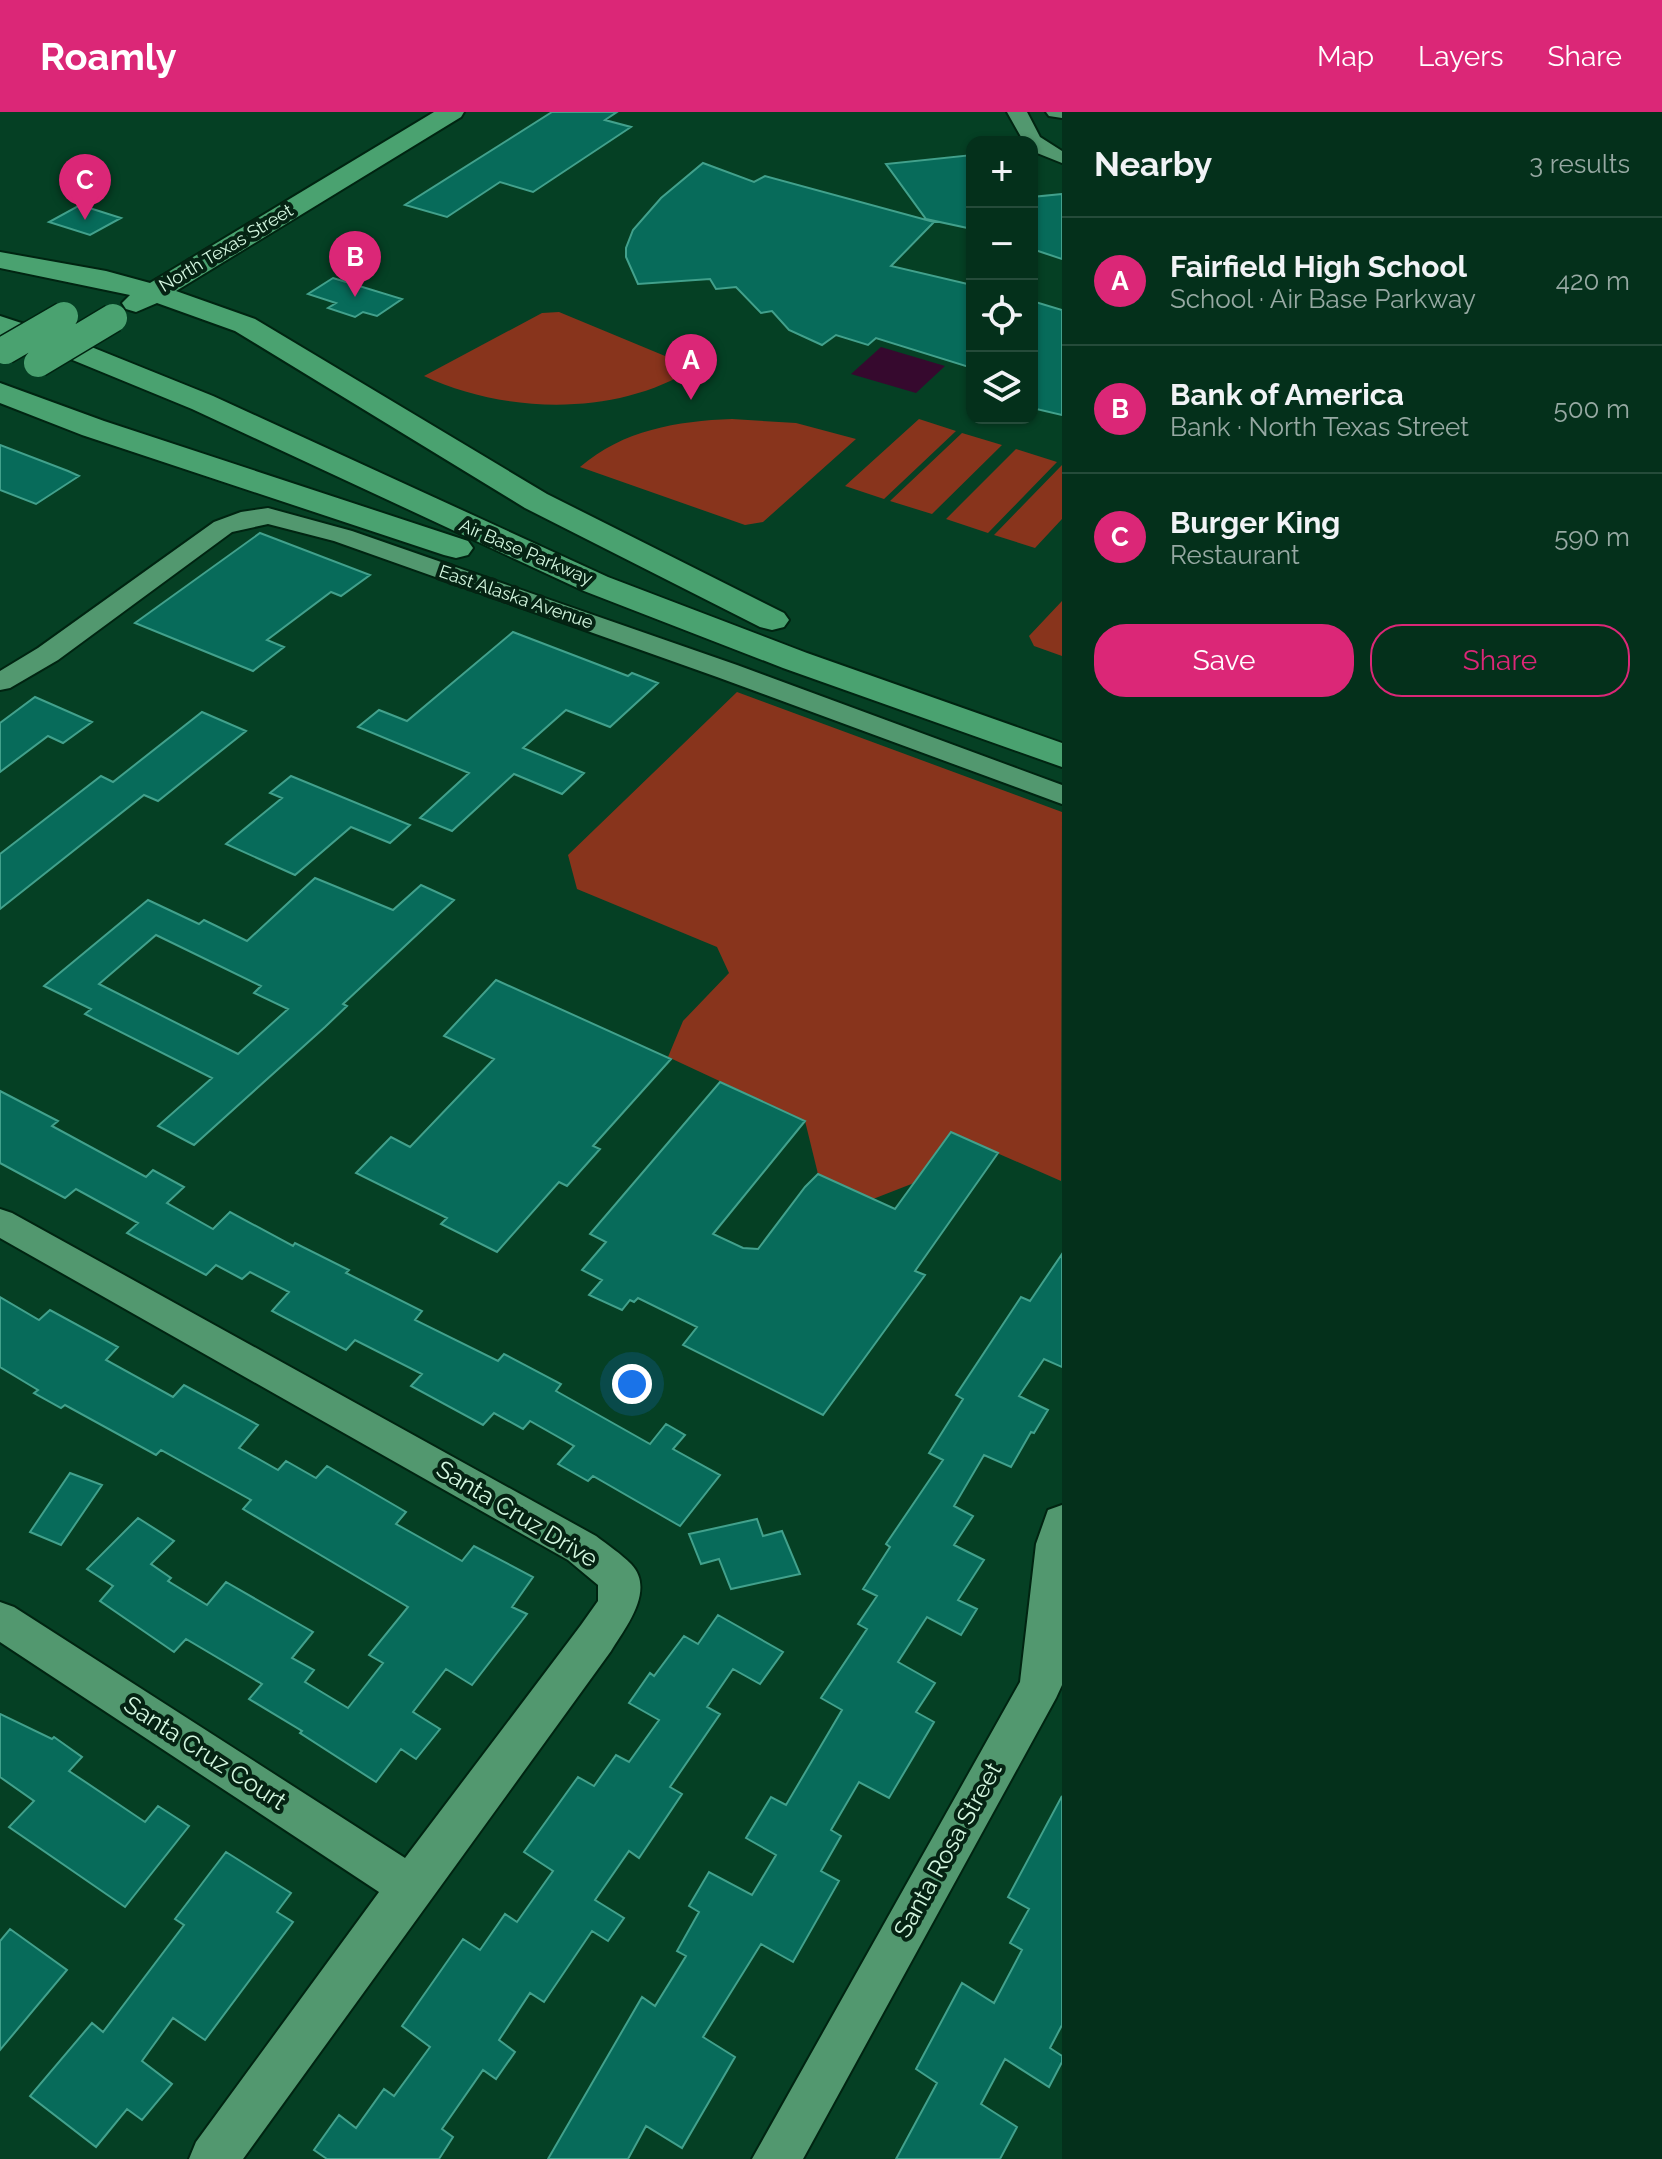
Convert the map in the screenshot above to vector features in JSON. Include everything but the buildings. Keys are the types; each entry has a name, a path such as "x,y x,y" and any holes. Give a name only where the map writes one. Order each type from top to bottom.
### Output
{"main road":[{"name":"North Texas Street","path":"2,343 122,284 415,112"},
{"name":"North Texas Street","path":"0,385 452,112"},
{"path":"0,260 153,292 245,325 549,508 607,539 692,577 760,631"},
{"name":"Air Base Parkway","path":"0,302 164,359 760,631 1062,756"},
{"name":"Air Base Parkway","path":"2,343 137,375 535,557 760,631 1062,723"},
{"path":"0,392 93,428 645,611 760,631"},
{"path":"1,426 30,424 93,428"}],"street":[{"path":"1022,125 1062,132"},
{"path":"1022,125 1039,149 1062,157"},
{"name":"East Alaska Avenue","path":"0,682 48,654 223,527 241,520 268,516 343,536 518,597 1062,795"},
{"name":"Santa Cruz Drive","path":"0,1222 582,1548 619,1578 618,1605 596,1638 213,2159"},
{"name":"Santa Rosa Street","path":"776,2159 1041,1685 1056,1544 1062,1522"},
{"name":"Santa Cruz Court","path":"0,1620 410,1887"}],"shaded area":[{"path":"559,312 694,368 664,384 631,395 560,405 490,398 424,376 542,313"},
{"path":"881,347 945,366 916,393 851,374"},
{"path":"732,419 796,423 856,439 763,522 745,525 580,467 597,454 632,436 671,425"},
{"path":"919,419 956,431 884,499 845,486"},
{"path":"962,433 1002,445 932,514 890,501"},
{"path":"1016,449 1057,462 988,533 946,519"},
{"path":"1062,465 1062,519 1035,548 994,535"},
{"path":"1062,601 1062,656 1034,646 1029,636"},
{"path":"737,692 1062,812 1061,1181 951,1133 914,1183 873,1199 818,1174 805,1121 668,1057 683,1021 729,973 717,947 577,889 568,855"}],"place":[{"name":"Burger King","path":"85,220"},
{"name":"Bank of America","path":"355,297"},
{"name":"Fairfield High School","path":"691,400"}]}
